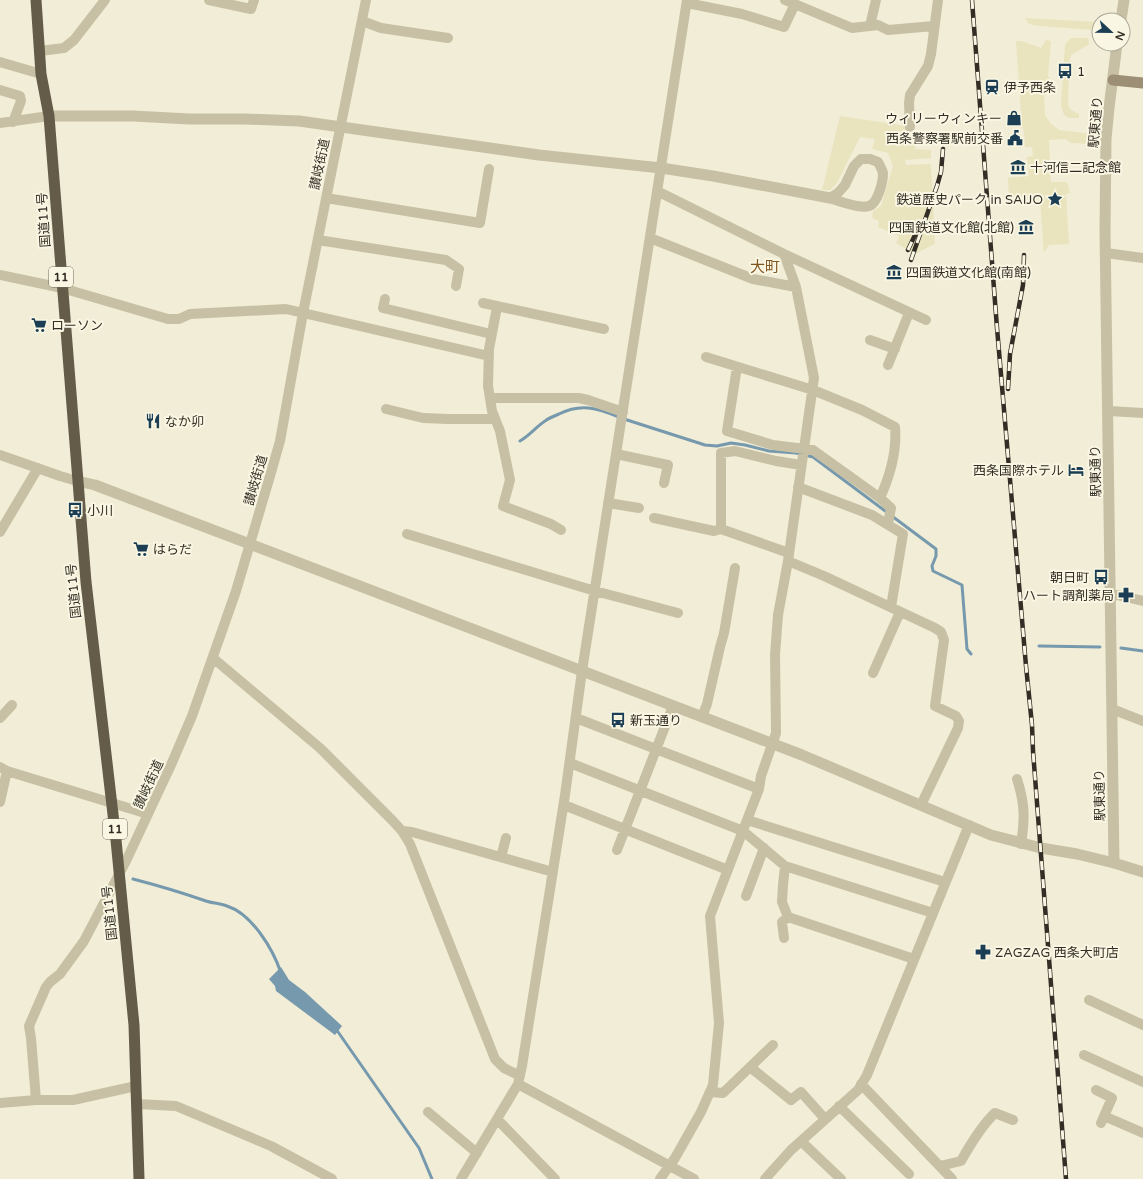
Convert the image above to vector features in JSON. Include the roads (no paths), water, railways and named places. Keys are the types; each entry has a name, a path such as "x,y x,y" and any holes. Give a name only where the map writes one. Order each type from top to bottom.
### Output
{"highway":[{"name":"国道11号","path":"36,0 41,74 49,116 86,582 112,803 134,1025 139,1179"}],"main road":[{"path":"1112,80 1143,83"}],"street":[{"path":"40,51 64,48 74,40 105,0"},
{"path":"208,0 251,9 254,0"},
{"name":"讃岐街道","path":"36,1100 29,1026 46,987 60,974 84,941 119,874 171,765 192,716 213,658 250,544 280,441 303,313 362,21 364,0"},
{"path":"785,0 852,28 878,25 888,30 934,26"},
{"path":"870,26 876,0"},
{"path":"910,127 910,95 928,66 938,0"},
{"path":"1122,12 1124,0"},
{"path":"461,1179 519,1080 564,806 594,591 687,2 742,14 784,27 795,4"},
{"path":"362,21 381,28 448,38"},
{"name":"駅東通り","path":"1114,863 1106,253 1106,139 1116,52"},
{"path":"0,62 41,74"},
{"path":"0,90 20,96 22,101 4,124"},
{"path":"4,124 49,116 132,116 189,119 299,121 539,155 661,168 713,176 830,198 861,206 873,204 878,197 883,172 878,162 870,159 861,159 854,166 845,185 830,198"},
{"path":"326,198 480,223 489,169"},
{"path":"845,185 848,197 861,206"},
{"path":"657,191 784,254 926,320"},
{"path":"650,238 753,279 796,287"},
{"path":"318,240 446,260 459,269 456,286"},
{"path":"1106,253 1143,258"},
{"path":"660,1179 675,1158 694,1125 713,1085 719,1022 710,916 759,789 761,776 776,734 775,654 778,615 814,378 796,287 784,254"},
{"path":"0,275 62,288 168,319 178,319 190,314 286,309 489,356"},
{"path":"384,299 383,308 492,334"},
{"path":"483,303 604,329"},
{"path":"497,307 489,356 490,398 492,411 500,431 510,480 503,506 551,524 560,530"},
{"path":"888,365 909,313"},
{"path":"870,340 895,349"},
{"path":"706,357 813,390 862,410 895,427 896,441 887,483 880,498"},
{"path":"737,367 727,431 802,455"},
{"path":"490,398 579,398 588,400 622,418"},
{"path":"386,409 423,418 495,419"},
{"path":"1108,411 1143,413"},
{"path":"721,529 721,453 735,451 776,462 814,450 880,498 891,508 888,523"},
{"path":"616,454 668,465 664,483"},
{"path":"0,455 60,476 95,485 582,671 772,744 992,835 1021,844 1114,863 1143,872"},
{"path":"2,525 38,468"},
{"path":"798,487 872,515 888,523 903,534 891,607"},
{"path":"608,503 639,508"},
{"path":"654,518 714,531 721,529 788,557 824,576 941,632 944,640 935,706 956,716 959,721 958,728 921,805"},
{"path":"407,534 594,591 678,613"},
{"path":"702,717 707,704 724,633 735,568"},
{"path":"1111,596 1117,595 1143,601"},
{"path":"873,673 900,612"},
{"path":"213,658 320,748 375,801 402,831 410,844 495,1059 519,1080 694,1179"},
{"path":"0,718 12,705"},
{"path":"617,850 673,706"},
{"path":"1112,709 1143,721"},
{"path":"576,718 759,789"},
{"path":"570,763 743,831 786,866 933,913"},
{"path":"0,802 4,769 148,814"},
{"path":"1016,779 1023,797 1024,825 1021,844"},
{"path":"564,806 728,870"},
{"path":"747,820 946,882"},
{"path":"765,1179 781,1160 858,1090 867,1075 969,825"},
{"path":"402,831 412,832 553,872"},
{"path":"501,857 506,838"},
{"path":"746,896 764,848"},
{"path":"786,866 782,902 788,917 914,959"},
{"path":"784,938 782,922 788,917"},
{"path":"1089,1000 1143,1025"},
{"path":"711,1092 723,1093 773,1045"},
{"path":"1084,1055 1143,1082"},
{"path":"750,1067 791,1100 801,1092 825,1119"},
{"path":"861,1084 952,1179"},
{"path":"0,1103 36,1100 72,1100 136,1086"},
{"path":"1096,1090 1112,1098 1102,1119 1143,1133"},
{"path":"137,1104 176,1106 271,1146 332,1179"},
{"path":"839,1106 909,1174"},
{"path":"428,1112 477,1152"},
{"path":"940,1166 961,1161 976,1137 995,1113 1013,1120"},
{"path":"497,1119 555,1179"},
{"path":"801,1141 841,1179"}],"water":[{"path":"281,967 289,980 305,992 342,1026 335,1035 276,991 275,986 269,979"}],"waterway":[{"path":"520,441 548,419 575,409 596,409 619,417"},
{"path":"624,419 705,445 717,446 731,443 769,451 796,453 813,457 936,549 936,556 932,566 933,571 962,585 967,649 971,654"},
{"path":"1039,646 1100,647"},
{"path":"1121,648 1143,651"},
{"path":"133,879 224,905 236,910 253,924 267,943 281,973"},
{"path":"336,1029 419,1148 432,1179"}],"railway":[{"path":"972,0 997,328 1032,725 1066,1179"},
{"path":"911,260 937,186 941,172 943,149"},
{"path":"908,250 915,235"},
{"path":"1008,389 1010,354 1023,285 1024,255"}],"place":[{"name":"1","path":"1065,71"},
{"name":"伊予西条","path":"992,87"},
{"name":"ウィリーウィンキー","path":"1014,118"},
{"name":"西条警察署駅前交番","path":"1015,138"},
{"name":"十河信二記念館","path":"1018,167"},
{"name":"鉄道歴史パーク in SAIJO","path":"1055,199"},
{"name":"四国鉄道文化館(北館)","path":"1026,227"},
{"name":"四国鉄道文化館(南館)","path":"894,272"},
{"name":"ローソン","path":"39,325"},
{"name":"なか卯","path":"153,421"},
{"name":"西条国際ホテル","path":"1076,470"},
{"name":"小川","path":"75,510"},
{"name":"はらだ","path":"141,549"},
{"name":"朝日町","path":"1101,577"},
{"name":"ハート調剤薬局","path":"1126,595"},
{"name":"新玉通り","path":"618,720"},
{"name":"ZAGZAG 西条大町店","path":"983,952"}],"district":[{"name":"大町","path":"765,267"}]}
